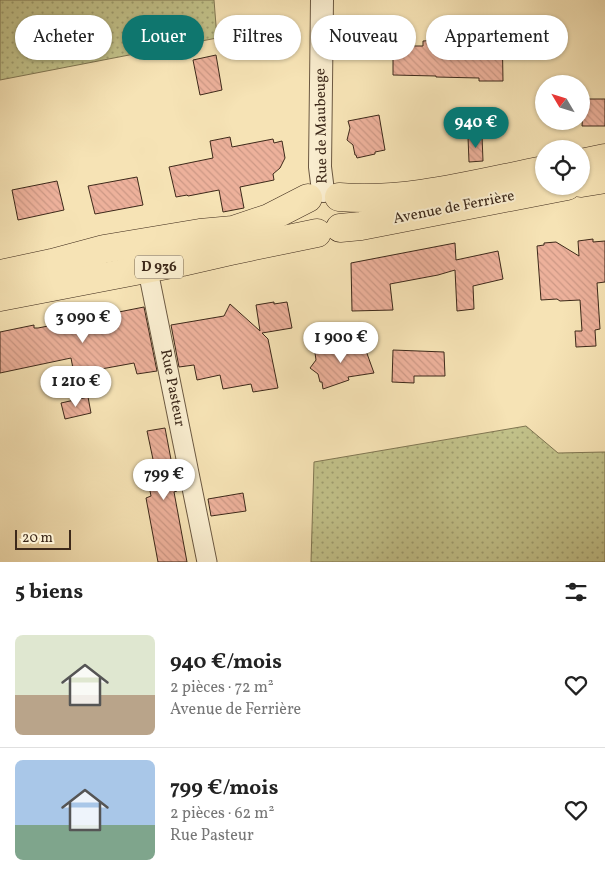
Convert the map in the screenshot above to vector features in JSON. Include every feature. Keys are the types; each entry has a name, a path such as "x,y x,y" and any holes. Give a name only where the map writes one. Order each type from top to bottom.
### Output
{"main road":[{"path":"590,161 605,158"},
{"name":"Avenue de Ferrière","path":"0,297 145,256 200,233 234,230 270,218 323,196 358,199 419,194 535,172"},
{"path":"590,182 605,179"},
{"name":"Avenue de Ferrière","path":"0,274 52,264 104,249 145,256 361,226 535,192"},
{"path":"323,196 343,202 346,215 344,222 328,231 309,229 302,217 304,204 323,196"}],"street":[{"name":"Rue de Maubeuge","path":"322,0 320,167 323,196"},
{"name":"Rue Pasteur","path":"145,256 207,562"}],"green space":[{"path":"0,0 214,0 214,39 204,41 204,15 122,15 122,56 112,58 112,15 15,15 15,60 103,60 0,80"},
{"path":"526,426 558,453 605,452 605,562 311,562 314,462"}],"building":[{"path":"423,41 426,41 426,60 503,60 503,81 479,81 479,78 393,75 393,60 416,60 416,46 423,46"},
{"path":"214,55 214,60 217,60 222,90 200,95 193,60 204,60 204,58"},
{"path":"590,99 605,99 605,126 590,126"},
{"path":"379,115 385,150 357,158 353,145 347,140 350,128 348,121"},
{"path":"482,136 483,161 469,162 468,137"},
{"path":"230,137 232,147 273,139 274,143 282,141 285,158 280,168 273,174 274,180 240,187 244,208 223,212 219,190 176,197 169,167 213,158 210,141"},
{"path":"137,177 143,205 95,214 88,186"},
{"path":"57,181 64,210 18,220 12,190"},
{"path":"593,239 593,242 605,241 605,282 597,283 600,329 595,330 596,346 576,347 575,331 582,331 580,300 541,300 537,246 556,242 579,256 578,241"},
{"path":"455,243 456,260 498,251 503,279 473,286 474,309 457,311 455,270 390,284 393,310 352,311 351,263"},
{"path":"274,302 274,304 287,302 292,328 262,333 268,339 278,388 253,392 251,384 223,389 220,375 197,380 194,365 179,367 171,325 224,316 230,304 260,331 256,305"},
{"path":"144,307 157,371 137,374 134,363 74,374 71,358 0,373 0,332 34,325 34,328 38,328"},
{"path":"342,341 343,346 356,344 365,348 374,373 348,377 349,380 323,389 318,374 310,368 316,360 315,353 322,353 324,349"},
{"path":"393,350 444,352 445,376 414,376 414,383 392,382"},
{"path":"88,397 91,413 65,419 61,403"},
{"path":"165,428 177,491 174,492 187,562 158,562 146,498 151,496 145,465 154,464 147,431"},
{"path":"243,493 246,511 211,516 208,499"}]}
